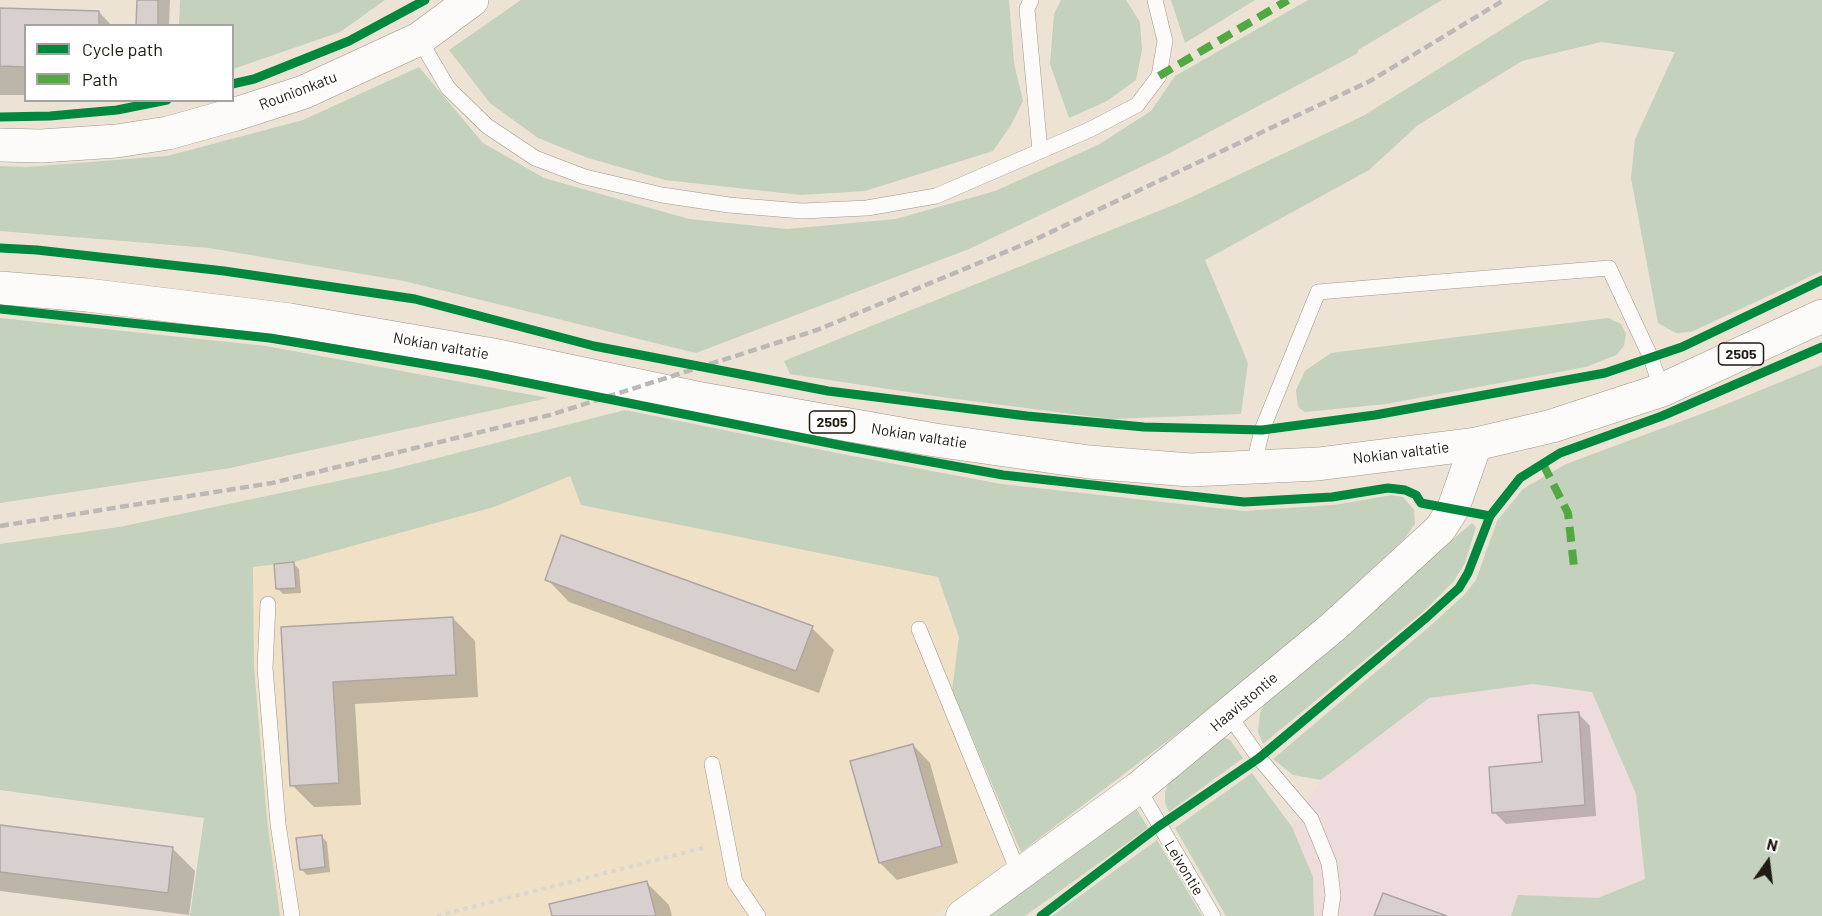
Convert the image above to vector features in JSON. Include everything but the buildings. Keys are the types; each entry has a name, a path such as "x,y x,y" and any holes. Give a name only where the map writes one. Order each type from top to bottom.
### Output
{"main road":[{"name":"Rounionkatu","path":"0,145 41,146 117,141 168,133 236,114 304,92 419,39 472,0"},
{"name":"Nokian valtatie","path":"0,288 87,295 290,320 493,355 696,398 935,440 1089,462 1190,470 1317,464 1476,444 1551,426 1662,390 1821,317"}],"street":[{"name":"Haavistontie","path":"962,916 1138,788 1229,716 1333,627 1440,529 1453,509 1476,444"}],"lane":[{"path":"1030,0 1028,9 1040,151"},
{"path":"419,39 448,88 487,126 535,158 585,177 662,195 729,205 802,211 867,208 936,196 1040,151 1137,105 1159,76 1165,41 1155,0"},
{"path":"1253,468 1262,430 1318,292 1609,268 1651,358 1662,390"},
{"path":"268,604 265,668 278,824 292,916"},
{"path":"919,629 1019,874"},
{"path":"1229,716 1259,758 1311,819 1329,862 1333,895 1330,916"},
{"path":"712,764 735,882 758,916"},
{"name":"Leivontie","path":"1138,788 1213,916"}],"path":[{"path":"437,916 727,842"}],"shaded area":[{"path":"570,475 581,505 938,577 959,637 952,690 1021,852 934,916 280,916 267,820 254,666 253,567 294,562 494,507"},
{"path":"1533,684 1592,692 1636,794 1645,879 1598,898 1519,895 1511,916 1314,916 1313,877 1292,827 1321,780 1429,698"}],"green space":[{"path":"180,0 385,0 340,32 234,69 234,24 179,24"},
{"path":"521,0 1009,0 1014,63 1023,101 1011,125 993,151 865,191 801,195 665,180 588,158 538,138 490,103 449,50"},
{"path":"1061,0 1126,0 1140,22 1142,50 1136,80 1107,101 1069,118 1050,64 1054,14"},
{"path":"1171,0 1255,0 1185,43"},
{"path":"1308,0 1442,0 1358,50 1358,53 1168,154 969,249 696,353 404,281 209,248 0,231 0,166 26,167 167,156 303,120 419,67 483,143 544,178 689,219 787,229 896,219 995,191 1098,145 1151,111 1175,76"},
{"path":"1549,0 1822,0 1822,271 1691,332 1676,333 1658,323 1631,178 1635,139 1675,52 1601,42 1522,61 1418,125 1369,170 1205,260 1248,363 1241,414 1111,419 941,397 790,374 784,361 1181,202 1363,116"},
{"path":"0,318 266,346 548,398 230,468 0,503"},
{"path":"1608,318 1621,324 1626,334 1624,346 1616,355 1586,367 1386,404 1305,412 1298,407 1296,390 1305,371 1331,353"},
{"path":"1822,365 1822,916 1511,916 1518,895 1598,898 1645,879 1636,794 1592,692 1533,684 1429,698 1321,780 1293,775 1273,759 1464,595 1476,580 1497,521 1523,489 1566,464 1717,408"},
{"path":"625,410 1001,484 1244,511 1334,505 1392,495 1403,497 1414,510 1415,524 1404,539 1322,615 1224,698 1021,852 952,690 959,637 938,577 581,505 570,476 494,507 294,562 253,567 254,666 267,820 280,916 190,916 204,818 0,790 0,544 119,527 390,470"},
{"path":"1472,523 1476,527 1465,563 1454,581 1424,611 1263,744 1258,732 1260,713 1267,697"},
{"path":"1222,737 1230,740 1243,758 1169,812 1165,803 1165,793 1169,780"},
{"path":"1252,773 1292,827 1313,877 1314,916 1226,916 1175,828"},
{"path":"1136,808 1148,828 1025,916 985,916"},
{"path":"1157,840 1202,916 1052,916"}],"railway":[{"path":"0,526 272,483 550,415 817,330 1032,241 1370,81 1504,0"}],"marked path":[{"path":"1159,76 1288,0"},
{"path":"1543,464 1568,513 1574,567"}],"cycle path":[{"path":"234,84 254,79 349,41 425,0"},
{"path":"0,117 50,116 117,110 157,102"},
{"path":"0,248 224,271 415,299 594,346 828,391 1027,416 1144,427 1262,430 1375,415 1605,373 1682,347 1822,280"},
{"path":"0,309 270,338 478,373 844,446 1003,475 1244,502 1332,497 1388,488 1405,490 1416,495 1421,503 1490,516"},
{"path":"1041,916 1159,826 1259,758 1459,588 1468,573 1490,516 1520,478 1560,453 1662,416 1822,347"}]}
